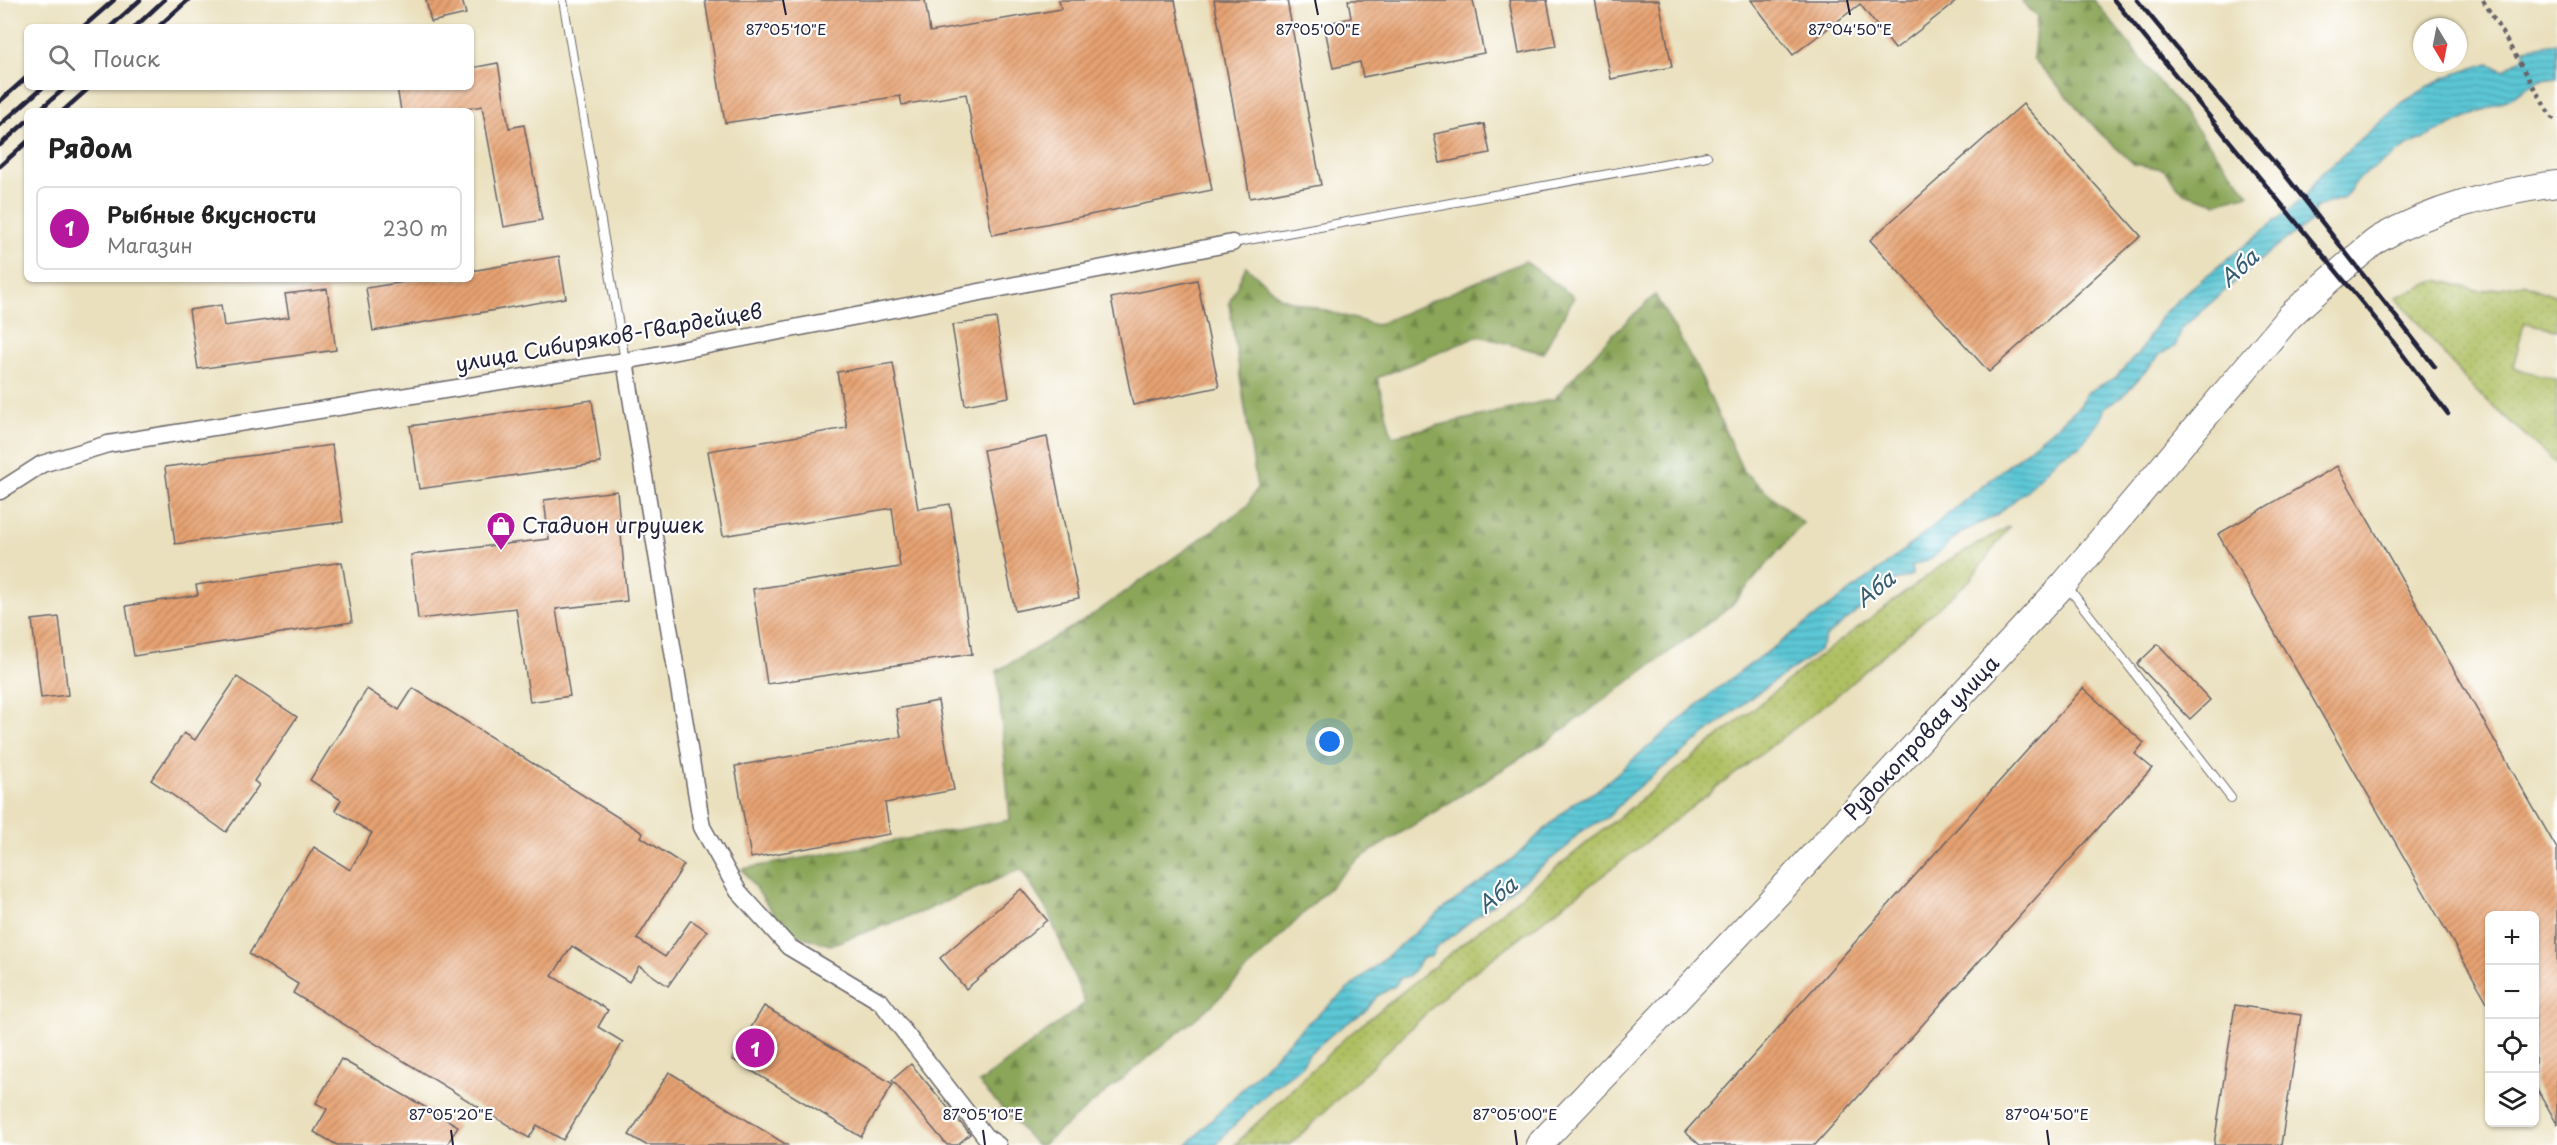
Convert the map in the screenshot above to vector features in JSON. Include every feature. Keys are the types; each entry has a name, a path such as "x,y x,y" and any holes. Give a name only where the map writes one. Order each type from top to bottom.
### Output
{"main road":[{"name":"Рудокопровая улица","path":"1539,1145 1782,889 2064,584 2289,317 2319,287 2378,240 2467,202 2531,187 2557,184"}],"street":[{"name":"улица Сибиряков-Гвардейцев","path":"0,491 42,464 108,444 625,361 1232,243"},
{"path":"625,361 702,827 738,891 789,947 881,1002 985,1136 998,1145"}],"lane":[{"path":"563,0 625,361"},
{"path":"1232,243 1707,156"},
{"path":"2064,584 2230,798"}],"path":[{"path":"2483,0 2555,119"}],"green space":[{"path":"2020,0 2094,0 2249,194 2216,203 2184,193 2163,169 2134,164 2099,132 2033,58 2037,16"},
{"path":"1525,261 1574,297 1543,353 1479,336 1377,378 1392,436 1554,399 1610,337 1655,295 1698,370 1743,471 1803,523 1729,608 1545,743 1357,860 1213,1004 1042,1145 1036,1145 979,1083 1085,1003 1048,912 1021,869 924,911 830,945 787,932 742,869 1010,820 997,671 1088,618 1247,506 1257,488 1229,303 1246,266 1281,298 1376,325"},
{"path":"2438,280 2480,291 2523,284 2557,297 2557,329 2524,323 2513,368 2557,379 2557,464 2471,386 2396,297"},
{"path":"2010,526 1970,580 1835,697 1450,990 1290,1145 1234,1145 1344,1039 1810,663 1949,560"}],"water":[{"name":"Аба","path":"2557,43 2557,78 2540,80 2512,97 2407,146 2359,178 2344,198 2316,207 2312,221 2274,248 2182,328 2176,345 2161,354 2123,396 2105,407 2101,419 2080,446 2060,456 2027,490 1995,516 1962,532 1933,557 1912,566 1912,575 1893,582 1826,637 1819,651 1756,694 1631,793 1608,817 1578,833 1569,845 1436,948 1431,956 1423,958 1409,976 1400,978 1395,986 1377,996 1367,1010 1333,1033 1309,1054 1301,1067 1272,1088 1225,1134 1217,1145 1187,1145 1303,1027 1442,910 1515,857 1573,803 1595,792 1714,691 1883,567 2080,406 2086,393 2116,377 2142,349 2162,315 2190,289 2304,198 2320,175 2403,102 2445,77 2467,72 2467,70 2489,63 2503,71 2524,57 2524,48"}],"building":[{"path":"426,0 462,0 466,14 431,22"},
{"path":"705,0 925,0 930,32 1061,9 1059,0 1175,0 1212,190 992,235 966,94 902,105 900,96 725,123"},
{"path":"1214,0 1287,0 1321,185 1250,198"},
{"path":"1348,0 1473,0 1484,53 1363,77 1360,62 1333,68 1324,24 1351,18"},
{"path":"1509,0 1547,0 1556,46 1519,53"},
{"path":"1595,0 1659,0 1672,67 1611,79"},
{"path":"1751,0 1958,0 1895,49 1860,4 1793,55"},
{"path":"498,63 509,128 524,125 542,220 504,227 482,106 400,108 398,90 474,90 474,67"},
{"path":"2023,104 2141,236 1989,372 1870,240"},
{"path":"1484,124 1490,153 1440,163 1434,134"},
{"path":"559,256 566,298 373,331 366,288 404,282 474,282 474,270"},
{"path":"1197,280 1219,387 1133,405 1111,298"},
{"path":"327,289 336,350 198,369 189,310 221,305 224,326 289,317 285,294"},
{"path":"996,318 1009,397 965,405 952,325"},
{"path":"893,363 918,509 950,504 972,654 767,684 753,589 900,567 892,508 723,536 708,451 847,428 837,372"},
{"path":"592,400 601,463 419,489 410,426"},
{"path":"1047,437 1079,598 1015,611 983,450"},
{"path":"332,445 343,522 175,544 165,467"},
{"path":"2337,466 2557,849 2557,1124 2539,1092 2539,911 2485,911 2485,998 2218,534"},
{"path":"617,491 627,601 556,609 570,696 530,702 516,608 418,619 411,555 549,539 544,500"},
{"path":"342,562 352,622 134,656 126,606 198,595 196,585"},
{"path":"59,617 68,695 41,698 32,620"},
{"path":"2158,644 2210,700 2190,719 2137,664"},
{"path":"237,677 297,717 254,781 259,785 226,832 151,780 184,733 195,740"},
{"path":"413,688 643,833 641,837 684,865 637,939 665,957 691,920 707,931 668,986 639,966 629,982 572,946 552,976 608,1010 598,1027 623,1042 563,1140 537,1125 529,1138 293,993 298,984 249,954 314,847 350,870 372,833 335,810 341,800 310,780 367,689 399,710"},
{"path":"2083,688 2144,743 2135,754 2152,768 1815,1145 1700,1145 1685,1132"},
{"path":"938,701 954,790 885,803 890,834 751,858 735,766 901,737 896,709"},
{"path":"1021,889 1047,920 966,989 940,958"},
{"path":"2235,1005 2301,1015 2281,1145 2214,1145"},
{"path":"764,1006 893,1084 861,1137 732,1059"},
{"path":"341,1059 458,1126 447,1145 337,1145 314,1132 327,1109 316,1103"},
{"path":"911,1064 970,1134 957,1145 947,1145 892,1080"},
{"path":"669,1072 787,1145 646,1145 629,1135"}],"railway":[{"path":"86,24 114,0"},
{"path":"113,24 140,0"},
{"path":"138,24 164,0"},
{"path":"161,24 188,0"},
{"path":"2114,0 2378,322 2448,414"},
{"path":"2137,0 2286,176 2435,367"},
{"path":"0,101 24,80"},
{"path":"0,125 40,90"},
{"path":"42,108 62,90"},
{"path":"66,108 87,90"},
{"path":"0,145 24,124"},
{"path":"0,166 24,145"}],"place":[{"name":"Стадион игрушек","path":"501,552"},
{"name":"Рыбные вкусности","path":"755,1048"}]}
